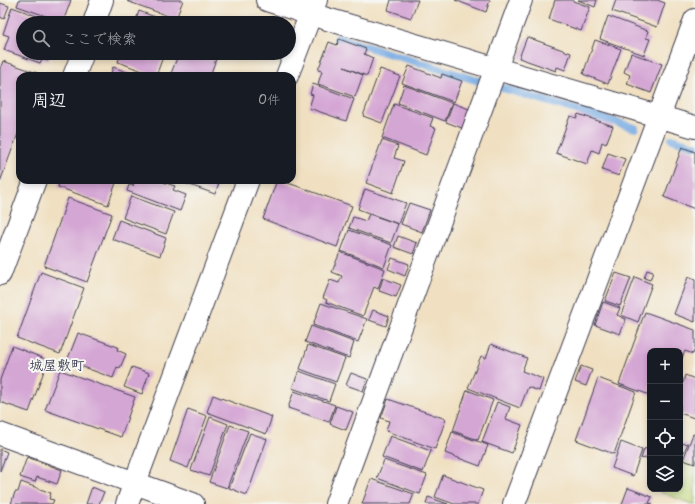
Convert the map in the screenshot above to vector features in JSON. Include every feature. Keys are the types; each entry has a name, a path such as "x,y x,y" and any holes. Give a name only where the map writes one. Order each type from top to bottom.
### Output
{"street":[{"path":"96,16 102,0"},
{"path":"267,0 313,7 496,69 695,127"},
{"path":"336,504 521,0"},
{"path":"296,52 313,7"},
{"path":"514,504 695,20"},
{"path":"76,72 80,60"},
{"path":"289,72 293,60"},
{"path":"0,274 34,184"},
{"path":"127,504 247,184"},
{"path":"0,434 193,504"}],"green space":[{"path":"683,460 695,465 695,504 660,492 683,492"}],"building":[{"path":"19,0 71,0 65,16 46,16 17,6"},
{"path":"183,0 177,16 168,16 127,1"},
{"path":"391,0 418,0 411,18 388,10"},
{"path":"455,0 490,0 486,12"},
{"path":"555,0 570,0 590,7 581,31 549,19"},
{"path":"578,0 597,0 595,7"},
{"path":"616,0 657,0 665,3 657,27 612,11"},
{"path":"0,3 9,6 4,19 0,17"},
{"path":"12,7 36,16 16,16 16,54 4,50 9,36 3,34"},
{"path":"139,11 152,16 137,16"},
{"path":"608,16 648,31 646,38 650,39 644,55 600,39"},
{"path":"527,37 571,53 565,70 557,67 556,71 519,58"},
{"path":"339,39 366,49 364,54 373,58 367,76 344,67 363,75 355,97 318,84 322,71 318,70 329,42 337,45"},
{"path":"595,40 621,49 608,84 583,74"},
{"path":"631,53 662,64 651,93 627,84 630,75 624,72"},
{"path":"32,60 42,60 40,63"},
{"path":"119,60 162,60 157,72 145,72 118,62"},
{"path":"176,60 216,60 211,72 172,72"},
{"path":"3,61 34,72 16,72 16,139 0,182 0,69"},
{"path":"409,66 441,78 442,74 462,81 454,102 402,83"},
{"path":"113,67 127,72 111,72"},
{"path":"380,69 400,76 382,123 363,116"},
{"path":"313,84 354,99 346,121 309,108 313,95 310,94"},
{"path":"404,85 452,103 445,121 398,103"},
{"path":"453,103 469,109 462,128 446,122"},
{"path":"394,104 433,118 430,126 436,128 426,155 382,138"},
{"path":"578,114 613,126 606,144 602,142 599,153 592,150 587,164 556,153 570,116 577,118"},
{"path":"382,140 398,146 394,158 404,161 393,193 366,183"},
{"path":"682,147 695,152 695,209 664,197"},
{"path":"608,153 625,159 619,176 602,170"},
{"path":"59,184 116,184 108,205 58,187"},
{"path":"134,184 169,184 175,186 173,190 186,195 180,211 127,191 129,185 133,186"},
{"path":"187,184 219,184 215,194"},
{"path":"276,184 291,184 352,206 337,247 263,219"},
{"path":"365,189 406,203 398,224 358,209"},
{"path":"131,196 174,212 166,234 123,218"},
{"path":"68,198 112,214 87,282 44,266"},
{"path":"409,203 430,210 422,232 401,224"},
{"path":"369,214 398,224 391,243 349,228 353,217 366,221"},
{"path":"119,220 166,238 160,256 112,239"},
{"path":"349,230 392,245 384,267 341,251"},
{"path":"398,236 417,243 413,254 394,247"},
{"path":"340,252 385,269 378,289 374,287 363,316 326,302 327,300 323,298 330,280 339,283 342,276 332,272"},
{"path":"392,258 409,264 405,276 388,269"},
{"path":"647,270 653,272 650,280 644,278"},
{"path":"41,272 84,288 60,354 17,338"},
{"path":"616,273 631,278 620,306 605,301"},
{"path":"635,277 652,284 638,322 621,315"},
{"path":"688,277 695,280 695,322 674,314"},
{"path":"383,278 401,285 396,297 379,291"},
{"path":"603,302 620,308 617,315 626,319 620,334 595,325"},
{"path":"321,303 367,319 358,342 313,325"},
{"path":"373,310 389,316 386,326 369,320"},
{"path":"645,312 695,330 695,349 693,354 685,351 683,356 683,348 647,348 647,394 619,384"},
{"path":"311,326 354,342 349,358 305,342"},
{"path":"78,333 118,347 117,350 126,354 120,368 117,367 113,378 67,361"},
{"path":"491,344 527,358 522,371 543,379 539,391 528,387 520,408 468,388 481,356 486,358"},
{"path":"308,345 345,358 336,382 300,369"},
{"path":"12,346 48,360 29,412 0,402 0,380"},
{"path":"581,366 592,370 586,386 575,382"},
{"path":"132,367 149,373 142,394 124,387"},
{"path":"60,370 135,397 121,437 45,410"},
{"path":"299,371 335,384 329,401 292,388"},
{"path":"351,373 367,379 363,391 346,385"},
{"path":"685,375 695,379 694,418 683,414 683,383"},
{"path":"598,378 636,392 614,454 576,440"},
{"path":"467,390 493,400 478,440 453,431"},
{"path":"294,391 335,405 329,422 288,408"},
{"path":"213,395 272,417 266,434 207,412"},
{"path":"388,399 446,419 435,449 386,431 389,421 381,418"},
{"path":"497,402 510,407 506,419 522,425 512,453 482,442"},
{"path":"336,406 353,412 346,430 330,424"},
{"path":"188,409 207,416 188,468 170,461"},
{"path":"210,417 228,424 209,476 191,470"},
{"path":"230,425 248,431 227,488 209,482"},
{"path":"452,432 488,445 480,466 445,453"},
{"path":"250,433 267,439 247,495 229,488"},
{"path":"693,434 695,435 695,464 683,460"},
{"path":"390,436 431,451 423,472 382,457"},
{"path":"621,442 642,450 633,476 612,468"},
{"path":"688,443 683,452 683,444"},
{"path":"647,448 647,458 641,459 644,449"},
{"path":"0,449 7,452 0,471"},
{"path":"27,457 62,470 57,484 37,477 35,482 20,477"},
{"path":"384,460 427,475 420,494 377,478"},
{"path":"443,475 483,490 478,504 454,504 435,497"},
{"path":"371,479 414,494 410,504 362,504"},
{"path":"21,482 51,493 49,499 54,500 52,504 11,504 15,492 18,492"},
{"path":"92,487 104,492 99,504 86,504"},
{"path":"628,488 652,497 649,503 653,504 622,504"},
{"path":"428,497 448,504 426,504"}],"waterway":[{"path":"338,38 479,81"},
{"path":"503,88 635,128"},
{"path":"672,139 695,146"}],"district":[{"name":"城屋敷町","path":"57,365"}]}
